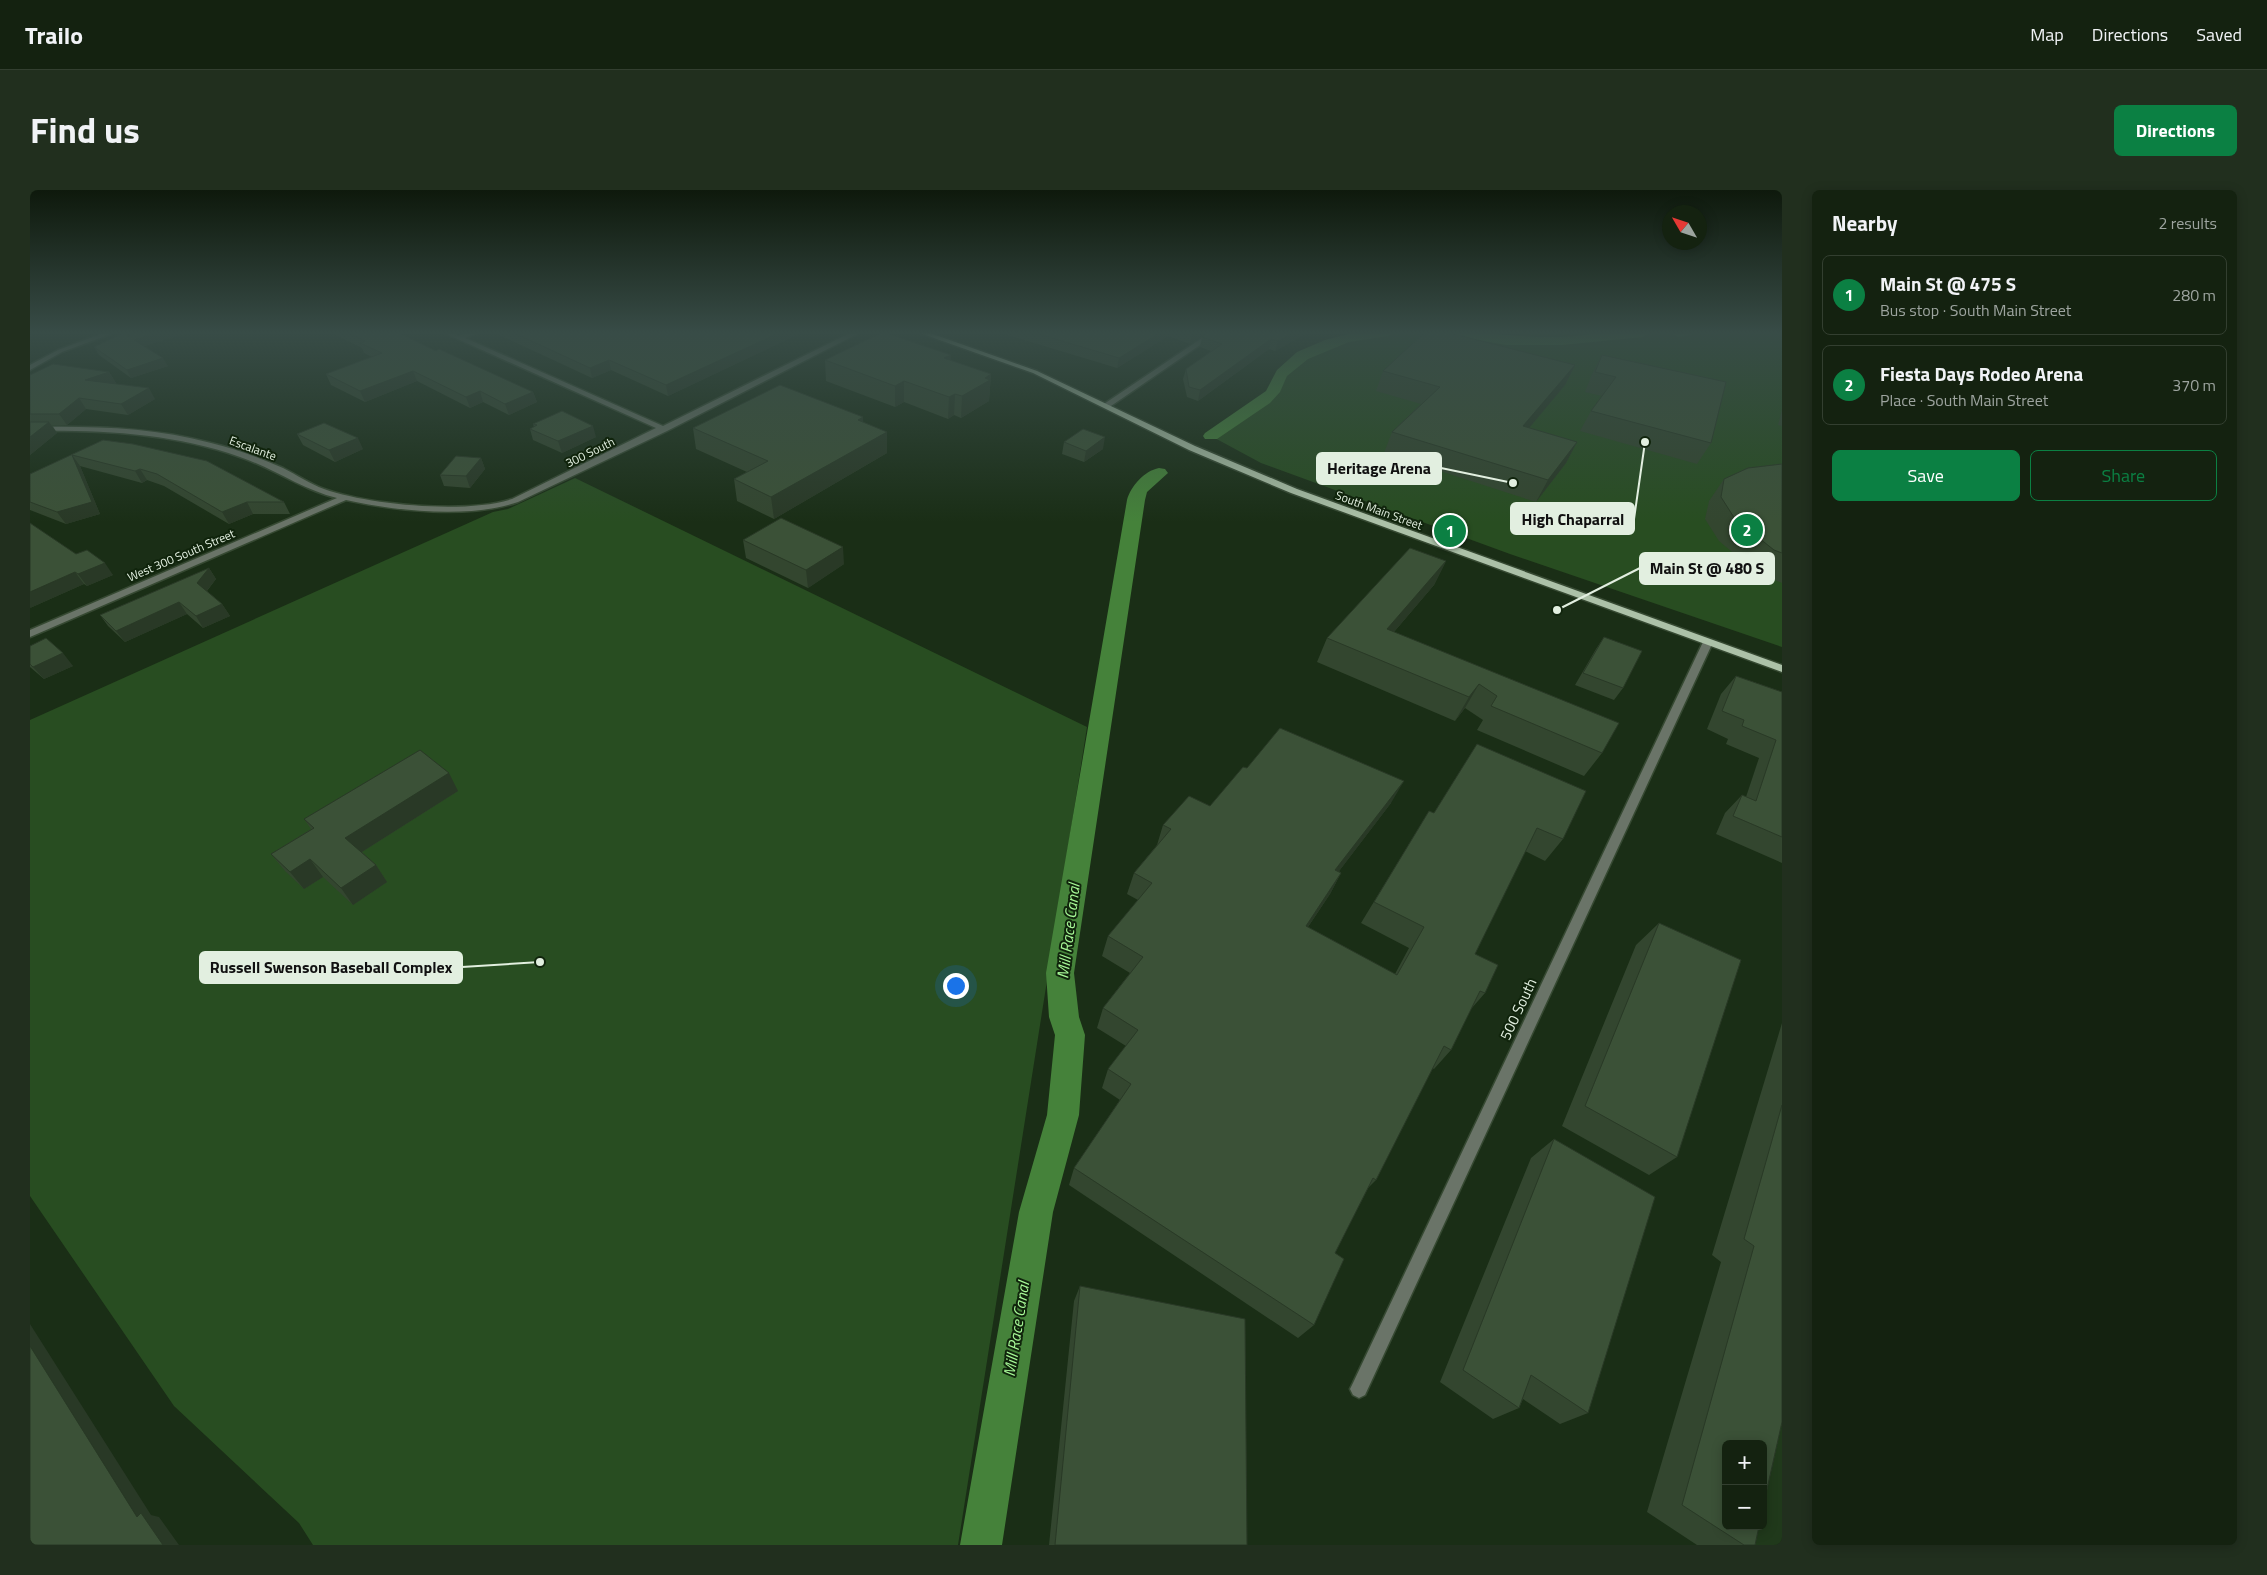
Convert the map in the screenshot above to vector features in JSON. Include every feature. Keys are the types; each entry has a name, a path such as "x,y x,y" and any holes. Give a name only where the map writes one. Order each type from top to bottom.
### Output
{"main road":[{"name":"South Main Street","path":"1083,395 1192,448 1294,491 1782,669"}],"street":[{"path":"588,395 664,429"},
{"name":"300 South","path":"343,499 374,504 447,507 510,502 732,395"},
{"path":"1105,406 1121,395"},
{"name":"Escalante","path":"30,429 92,428 164,435 205,444 264,463 318,490 343,499"},
{"name":"West 300 South Street","path":"30,634 343,499"},
{"name":"500 South","path":"1359,1390 1708,642"}],"shaded area":[{"path":"1270,395 1782,395 1782,647 1510,554 1261,463 1211,436"},
{"path":"575,478 1087,727 958,1545 313,1545 299,1523 174,1406 30,1196 30,720 493,512 508,509"},
{"path":"1782,1278 1782,1545 1718,1545 1724,1530 1767,1530 1767,1440 1763,1440"}],"building":[{"path":"30,395 136,395 121,404 79,398 59,414 30,414"},
{"path":"488,395 525,395 505,404"},
{"path":"759,395 807,395 863,417 858,420 887,432 771,497 734,479 768,461 693,428"},
{"path":"1431,395 1549,395 1523,426 1577,442 1548,480 1392,432"},
{"path":"1603,395 1723,395 1711,443 1591,411"},
{"path":"562,411 593,426 558,441 530,429 537,425 533,424"},
{"path":"30,422 49,422 30,437"},
{"path":"324,423 358,438 329,450 297,434"},
{"path":"1083,429 1105,437 1086,451 1064,442"},
{"path":"103,440 133,444 207,461 284,502 247,502 222,512 157,474 140,469 135,471 72,455 92,502 57,512 30,502 30,474"},
{"path":"456,456 481,458 466,476 440,475"},
{"path":"1782,464 1782,553 1774,550 1735,519 1721,497 1724,479 1748,468"},
{"path":"781,518 843,547 806,570 743,540"},
{"path":"30,523 76,554 87,550 105,563 78,574 75,572 30,592"},
{"path":"1410,548 1446,561 1387,629 1619,723 1602,753 1491,706 1497,696 1479,684 1469,697 1327,638"},
{"path":"209,568 197,583 222,604 196,616 179,602 116,631 100,615"},
{"path":"1604,637 1642,651 1623,688 1583,673"},
{"path":"46,638 63,653 33,667 30,664 30,646"},
{"path":"1736,676 1782,692 1782,837 1733,816 1742,795 1756,801 1776,740 1742,726 1744,720 1722,711"},
{"path":"1280,728 1404,781 1335,870 1341,873 1306,926 1397,975 1424,927 1374,902 1429,811 1434,813 1477,744 1586,791 1563,839 1537,828 1475,954 1498,965 1485,993 1480,991 1451,1050 1444,1046 1376,1180 1373,1178 1335,1253 1344,1259 1314,1325 1074,1168 1131,1084 1108,1069 1138,1030 1103,1008 1143,957 1108,936 1152,883 1134,873 1171,829 1163,825 1189,796 1210,806 1243,767 1247,768"},
{"path":"420,750 449,773 345,838 376,865 341,888 310,859 290,872 271,854 314,828 304,819"},
{"path":"1659,923 1741,960 1677,1157 1585,1106"},
{"path":"1782,1105 1782,1422 1767,1489 1767,1440 1722,1440 1722,1530 1758,1530 1755,1545 1744,1545 1682,1505 1754,1246 1744,1239"},
{"path":"1554,1139 1655,1197 1588,1413 1531,1375 1519,1408 1463,1370"},
{"path":"1080,1286 1245,1319 1247,1545 1055,1545"},
{"path":"30,1346 137,1517 141,1513 163,1545 30,1545"}],"waterway":[{"name":"Mill Race Canal","path":"1211,436 1270,395"},
{"name":"Mill Race Canal","path":"981,1545 1036,1212 1063,1115 1070,1035 1064,1017 1060,973 1136,500 1139,490 1159,473"}],"place":[{"name":"High Chaparral","path":"1645,442"},
{"name":"Heritage Arena","path":"1513,483"},
{"name":"Fiesta Days Rodeo Arena","path":"1747,530"},
{"name":"Main St @ 475 S","path":"1450,531"},
{"name":"Main St @ 480 S","path":"1557,610"},
{"name":"Russell Swenson Baseball Complex","path":"540,962"}]}
